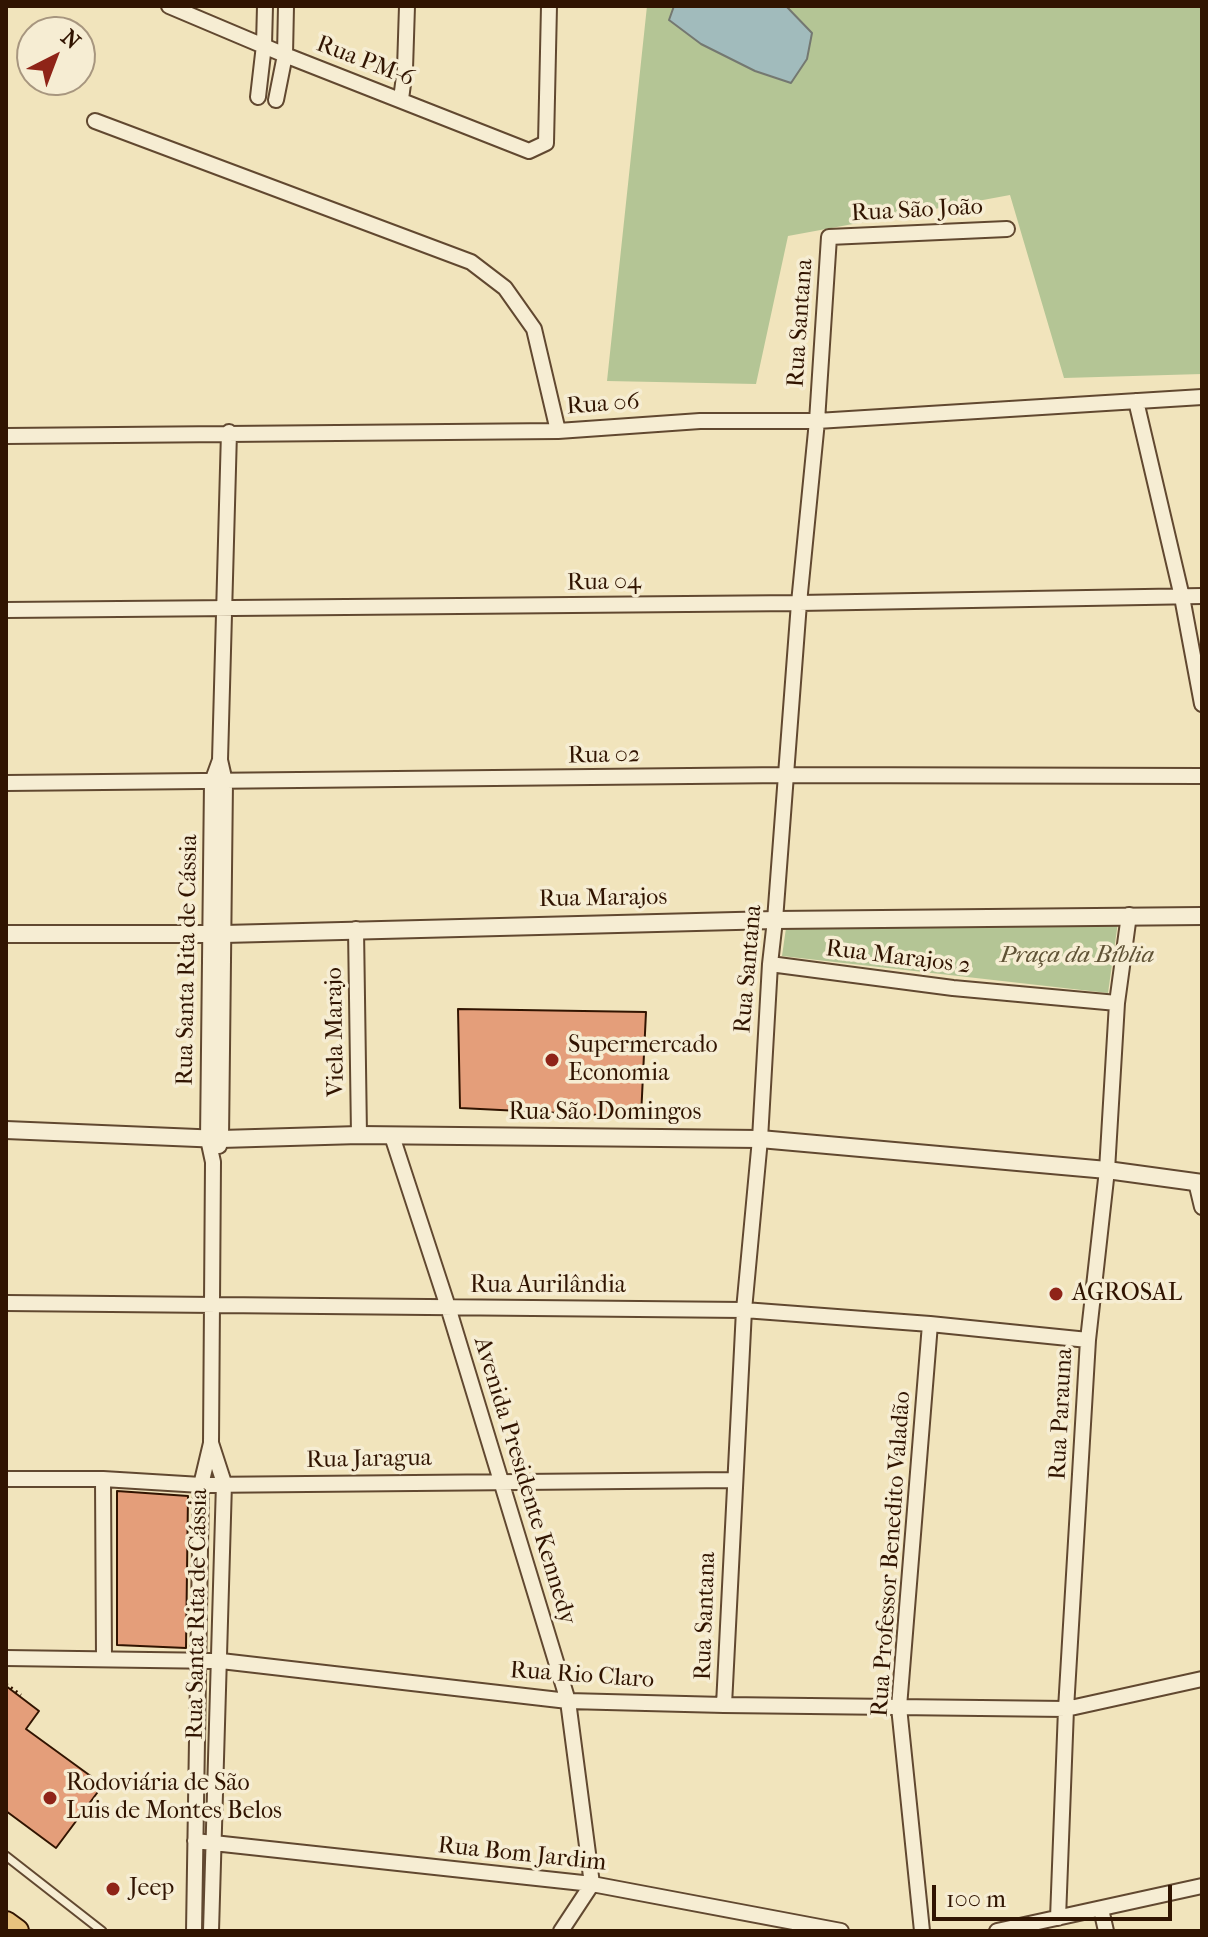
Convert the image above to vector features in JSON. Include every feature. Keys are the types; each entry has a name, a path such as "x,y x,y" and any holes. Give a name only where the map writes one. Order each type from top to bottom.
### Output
{"main road":[{"path":"6,1923 17,1931"}],"street":[{"name":"Rua PM-6","path":"169,6 529,151 546,143 549,6"},
{"path":"258,97 265,6"},
{"path":"276,100 285,55 286,6"},
{"path":"401,99 407,6"},
{"path":"95,121 471,262 505,288 534,329 558,431"},
{"name":"Rua São João","path":"829,237 1007,229"},
{"name":"Rua Santana","path":"724,1705 744,1310 760,1139 770,964 799,603 817,421 829,237"},
{"name":"Rua 06","path":"6,436 558,431 700,421 817,421 1202,397"},
{"path":"1136,401 1182,597 1202,704"},
{"name":"Rua Santa Rita de Cássia","path":"194,1931 201,1485 211,1443 218,782 229,432"},
{"name":"Rua 04","path":"6,610 1202,596"},
{"name":"Rua 02","path":"6,783 787,775 1202,776"},
{"name":"Rua Parauna","path":"1058,1918 1066,1709 1088,1340 1107,1170 1117,1003 1129,915"},
{"name":"Rua Marajos","path":"6,934 216,934 775,920 1202,916"},
{"name":"Viela Marajo","path":"356,929 359,1135"},
{"name":"Rua Marajos 2","path":"770,964 953,988 1117,1003"},
{"name":"Rua São Domingos","path":"6,1130 214,1139 359,1135 760,1139 1107,1170 1199,1182"},
{"name":"Avenida Presidente Kennedy","path":"392,1136 448,1307 568,1701 592,1884"},
{"path":"1199,1182 1202,1207"},
{"name":"Rua Aurilândia","path":"6,1303 744,1310 1088,1340"},
{"name":"Rua Professor Benedito Valadão","path":"922,1931 899,1707 930,1324"},
{"name":"Rua Santa Rita de Cássia","path":"211,1443 224,1483 211,1931"},
{"name":"Rua Jaragua","path":"6,1479 103,1479 201,1485 733,1480"},
{"path":"103,1479 104,1659"},
{"name":"Rua Rio Claro","path":"6,1658 221,1661 568,1701 724,1705 1066,1709 1202,1679"},
{"name":"Rua Bom Jardim","path":"195,1841 592,1884 841,1931"},
{"path":"561,1931 592,1884"},
{"path":"997,1931 1202,1886"},
{"path":"1101,1909 1106,1931"}],"lane":[{"path":"6,1856 102,1931"}],"path":[{"path":"6,1684 21,1695"}],"green space":[{"path":"647,6 1202,6 1202,374 1064,378 1010,195 788,236 756,384 607,381"},
{"name":"Praça da Bíblia","path":"1118,922 1108,993 782,956 786,928"}],"water":[{"path":"674,6 786,6 812,33 807,59 791,83 755,71 701,44 669,20"}],"building":[{"name":"Supermercado Economia","path":"458,1009 646,1012 641,1117 460,1108"},
{"path":"117,1491 188,1496 186,1648 117,1645"},
{"name":"Rodoviária de São Luis de Montes Belos","path":"6,1686 39,1711 26,1729 103,1785 56,1848 6,1811"}],"place":[{"name":"Supermercado Economia","path":"552,1060"},
{"name":"AGROSAL","path":"1056,1294"},
{"name":"Rodoviária de São Luis de Montes Belos","path":"50,1798"},
{"name":"Jeep","path":"113,1889"}]}
